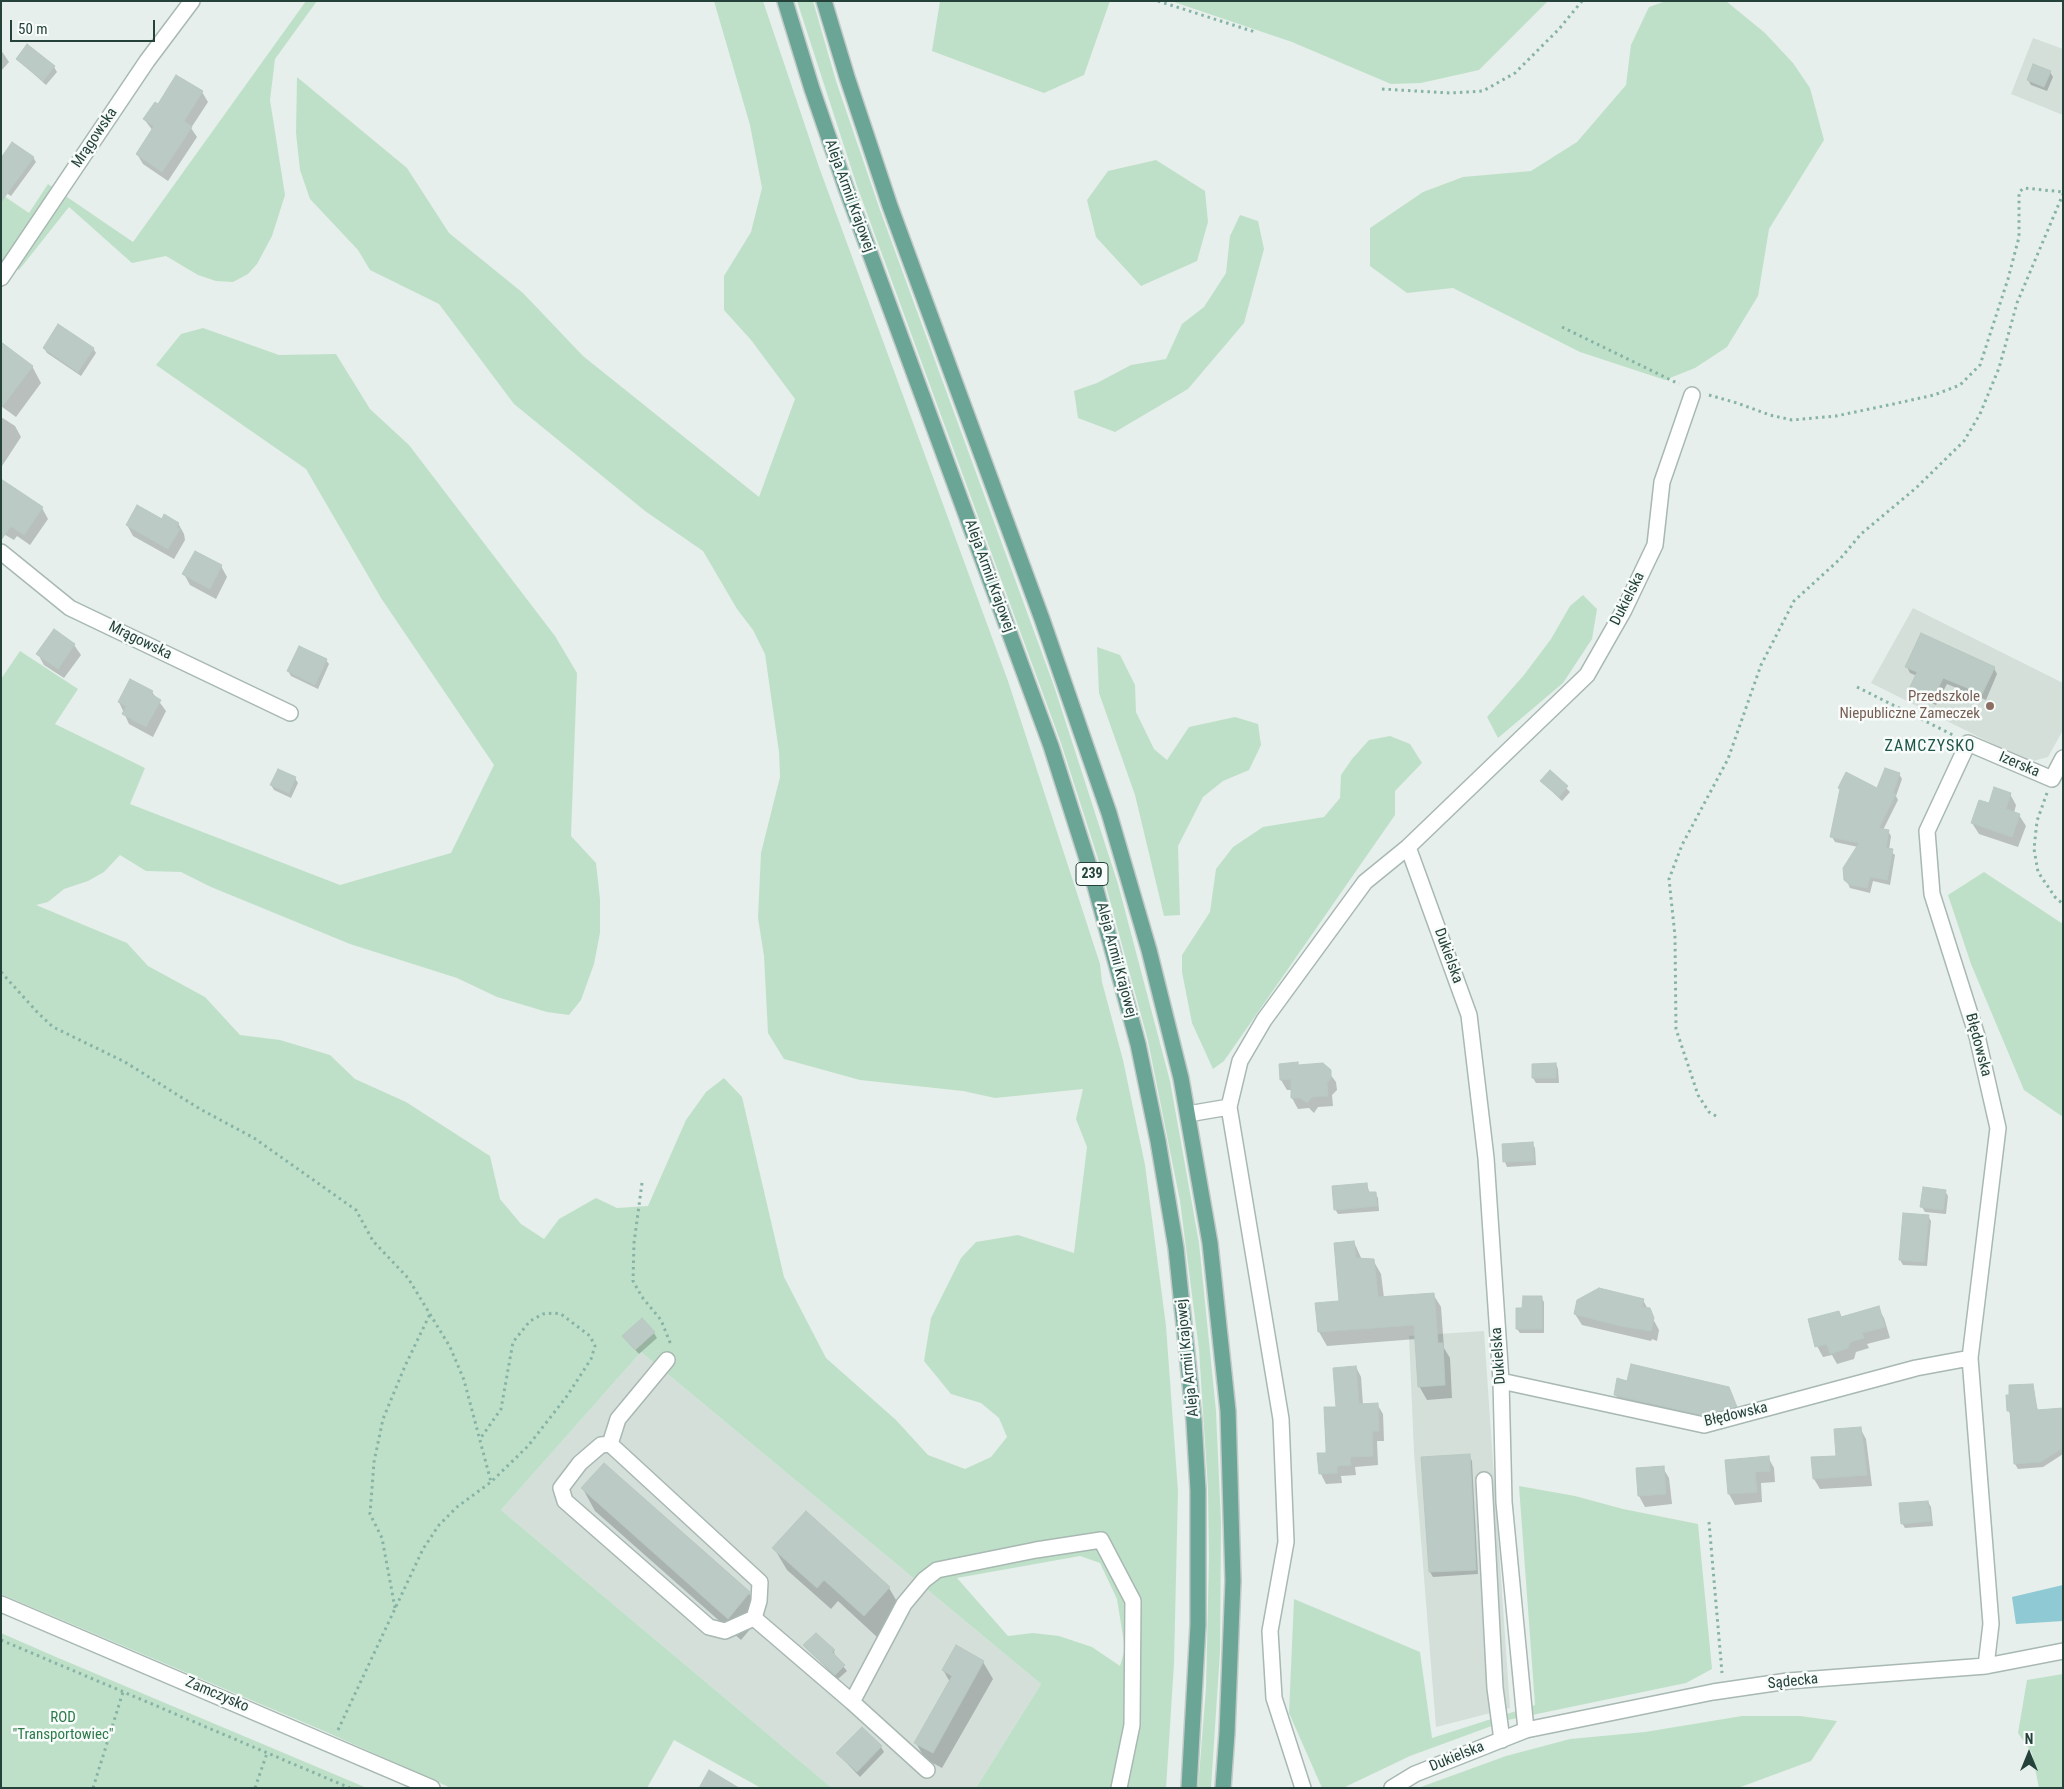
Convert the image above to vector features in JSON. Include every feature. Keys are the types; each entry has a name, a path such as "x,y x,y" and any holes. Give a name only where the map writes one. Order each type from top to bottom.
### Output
{"main road":[{"name":"Aleja Armii Krajowej","path":"785,1 812,89 849,197 1051,746 1092,875 1138,1044 1158,1141 1176,1248 1194,1421 1198,1509 1198,1625 1189,1788"},
{"name":"239","path":"824,1 846,77 890,206 1042,619 1109,813 1149,950 1188,1114 1210,1243 1228,1420 1233,1581 1228,1724 1223,1788"}],"street":[{"name":"Mrągowska","path":"1,278 147,61 192,1"},
{"name":"Dukielska","path":"1303,1788 1274,1698 1270,1631 1286,1542 1281,1419 1229,1107 1240,1061 1264,1020 1364,882 1408,847 1587,675 1624,610 1656,545 1662,482 1692,395"},
{"name":"Mrągowska","path":"1,552 70,608 290,713"},
{"name":"Izerska","path":"1968,743 2052,779 2063,758"},
{"name":"Błędowska","path":"1968,743 1927,831 1932,894 1977,1036 1998,1128 1970,1358 1991,1624 1986,1666"},
{"name":"Dukielska","path":"1392,1788 1415,1774 1526,1730 1504,1502 1501,1381 1486,1158 1469,1015 1408,847"},
{"path":"1188,1114 1229,1107"},
{"name":"Błędowska","path":"1501,1381 1704,1425 1916,1368 1970,1358"},
{"path":"610,1444 618,1419 667,1360"},
{"path":"610,1444 760,1582 759,1601 754,1618 724,1631 710,1627 565,1501 561,1488 580,1463 601,1445 610,1444"},
{"path":"1484,1480 1495,1688 1502,1740"},
{"path":"852,1702 904,1604 924,1580 937,1570 1036,1550 1101,1540 1133,1601 1132,1725 1118,1788"},
{"name":"Zamczysko","path":"1,1604 432,1788"},
{"path":"754,1618 852,1702 927,1770"},
{"name":"Sądecka","path":"1526,1730 1724,1691 1788,1681 1986,1666 2063,1651"}],"path":[{"path":"1158,1 1254,32"},
{"path":"1382,89 1451,92 1483,91 1515,73 1559,29 1582,1"},
{"path":"1562,327 1677,382 1692,395 1715,396 1770,415 1792,420 1836,416 1898,403 1960,385 1980,365 2008,279 2019,237 2019,192 2024,188 2063,193 2018,303 1999,368 1980,414 1964,442 1916,488 1861,534 1840,559 1794,601 1761,665 1728,759 1682,846 1669,879 1675,936 1676,1029 1698,1095 1709,1112 1716,1116"},
{"path":"1857,687 1968,743"},
{"path":"2052,779 2037,821 2034,849 2038,872 2055,897 2063,904"},
{"path":"1,972 38,1013 53,1026 125,1062 200,1109 254,1138 338,1195 356,1210 373,1241 408,1278 450,1347 464,1380 491,1482"},
{"path":"642,1182 634,1243 633,1281 642,1297 661,1320 671,1345 667,1360"},
{"path":"332,1744 423,1549 440,1525 457,1507 491,1482 528,1446 567,1396 591,1359 595,1346 590,1336 561,1314 553,1312 530,1321 513,1342 501,1409 480,1439"},
{"path":"395,1609 382,1538 370,1514 374,1462 383,1419 405,1366 430,1314"},
{"path":"1709,1522 1724,1691"},
{"path":"1,1640 350,1788"},
{"path":"93,1788 123,1692"},
{"path":"255,1788 267,1752"}],"shaded area":[{"path":"2033,38 2063,49 2063,115 2011,94"},
{"name":"Przedszkole Niepubliczne Zameczek","path":"1913,608 2063,683 2063,730 2048,757 2029,762 1871,683"},
{"path":"1484,1331 1510,1708 1436,1727 1414,1453 1409,1336"},
{"path":"641,1352 1041,1684 976,1788 832,1788 501,1510"}],"green space":[{"path":"306,1 317,1 275,59 270,100 285,195 272,236 257,264 248,274 233,282 216,281 198,275 166,256 132,263 69,207 19,270 10,264 1,278 1,194 29,213 48,184 133,242"},
{"path":"714,1 763,1 819,167 1008,681 1100,964 1102,982 1123,1060 1145,1165 1166,1326 1178,1491 1174,1664 1166,1788 976,1788 1041,1684 641,1352 501,1510 832,1788 761,1788 674,1740 647,1788 451,1788 324,1731 1,1594 1,679 20,651 78,689 55,724 145,768 130,804 340,885 451,853 494,765 381,598 306,469 156,365 181,334 203,328 279,355 336,354 370,409 409,445 555,636 577,673 571,836 596,863 600,899 600,933 594,964 581,1000 569,1015 547,1012 497,997 457,978 350,944 211,887 181,872 146,871 120,855 104,872 88,881 64,889 48,902 36,905 127,943 148,966 205,997 240,1035 280,1040 330,1055 355,1079 406,1102 490,1156 500,1199 521,1224 544,1239 559,1219 596,1198 617,1208 648,1206 686,1120 706,1092 724,1078 742,1097 784,1277 826,1358 896,1420 928,1455 965,1469 991,1457 1007,1437 999,1418 981,1403 951,1394 924,1361 931,1318 961,1258 976,1242 1018,1235 1074,1253 1087,1147 1076,1119 1083,1089 995,1098 963,1091 860,1080 784,1059 768,1033 764,956 758,918 761,853 780,777 779,752 765,654 753,630 737,609 703,551 645,511 514,404 439,304 370,270 358,250 310,199 300,170 296,133 297,77 407,168 449,233 523,293 583,356 759,497 795,399 751,340 724,310 724,276 751,232 762,188 750,125","holes":["1080,1556 1100,1563 1117,1599 1125,1649 1120,1666 1092,1647 1059,1636 1033,1633 1008,1636 957,1578"]},
{"path":"797,1 813,1 836,81 880,210 1054,686 1118,884 1170,1081 1199,1243 1216,1411 1221,1523 1220,1652 1211,1788 1198,1788 1206,1688 1209,1558 1208,1489 1199,1350 1180,1201 1148,1041 1102,871 1061,743 857,186"},
{"path":"940,1 1110,1 1084,75 1044,93 932,51"},
{"path":"1171,1 1548,1 1479,70 1421,83 1391,84 1292,42"},
{"path":"1666,1 1726,1 1765,33 1793,63 1810,88 1824,140 1769,229 1758,296 1727,347 1695,368 1665,380 1580,352 1453,288 1407,293 1370,266 1370,228 1423,192 1463,177 1531,171 1577,142 1626,85 1631,45 1649,7"},
{"path":"1156,160 1205,191 1208,222 1197,261 1141,286 1096,237 1087,200 1108,171"},
{"path":"1240,215 1258,221 1264,249 1244,323 1188,389 1115,432 1078,418 1074,391 1097,383 1131,365 1166,359 1182,324 1204,307 1226,273 1230,236"},
{"path":"1583,595 1597,609 1592,639 1563,683 1498,738 1487,717 1524,675 1551,639 1570,606"},
{"path":"1097,647 1120,655 1135,685 1136,712 1154,749 1167,760 1189,727 1235,717 1258,724 1261,745 1249,770 1223,781 1203,797 1178,846 1180,915 1164,916 1135,795 1099,693"},
{"path":"1390,736 1410,744 1422,763 1395,791 1395,815 1224,1061 1213,1069 1192,1023 1182,972 1182,955 1210,912 1216,869 1233,847 1263,827 1324,817 1340,798 1341,775 1352,759 1369,740"},
{"path":"1984,872 2063,924 2063,1117 2024,1090 1971,964 1948,895"},
{"path":"1519,1486 1575,1496 1623,1509 1698,1524 1712,1669 1686,1683 1508,1720 1410,1756 1343,1788 1322,1788 1289,1713 1294,1599 1420,1652 1432,1738 1535,1705"},
{"name":"ROD \"Transportowiec\"","path":"1,1633 56,1657 367,1788 1,1788"},
{"path":"2063,1674 2063,1788 2039,1788 2032,1753 2018,1733 2027,1680"},
{"path":"1742,1716 1800,1716 1837,1721 1811,1761 1738,1788 1418,1788 1506,1756 1570,1739 1645,1732"}],"water":[{"path":"2063,1585 2063,1621 2016,1624 2012,1597"}],"building":[{"path":"27,44 55,66 43,81 16,59"},
{"path":"2033,64 2051,71 2044,87 2027,80"},
{"path":"176,75 203,91 184,121 192,127 162,172 136,154 154,126 143,119 155,102 158,104"},
{"path":"12,142 34,157 1,202 1,158"},
{"path":"58,324 94,348 78,372 43,348"},
{"path":"1,342 33,366 1,408"},
{"path":"1,479 43,507 24,535 11,526 1,540"},
{"path":"137,505 162,519 164,514 179,523 176,527 180,529 168,549 126,525"},
{"path":"195,551 222,565 210,589 182,574"},
{"path":"54,629 75,644 58,669 36,654"},
{"path":"1921,633 1995,667 1982,694 1943,678 1933,699 1909,689 1917,672 1905,667"},
{"path":"299,646 327,659 315,685 287,671"},
{"path":"130,679 153,691 151,694 161,700 146,727 122,714 126,706 118,702"},
{"path":"1885,768 1900,773 1893,793 1896,794 1879,828 1889,830 1886,848 1893,849 1887,880 1870,877 1867,888 1850,885 1844,880 1843,868 1859,843 1830,837 1840,789 1838,788 1846,772 1877,788"},
{"path":"278,769 296,777 289,793 270,785"},
{"path":"1550,770 1568,786 1559,797 1540,781"},
{"path":"1994,787 2011,793 2006,809 2020,814 2012,837 1971,823 1979,800 1989,803"},
{"path":"1298,1062 1298,1065 1323,1063 1331,1070 1331,1078 1327,1083 1328,1096 1312,1097 1307,1103 1301,1098 1291,1098 1291,1079 1280,1080 1279,1064"},
{"path":"1556,1063 1556,1078 1532,1078 1532,1064"},
{"path":"1533,1142 1534,1161 1503,1162 1502,1144"},
{"path":"1367,1183 1368,1192 1376,1192 1377,1206 1334,1210 1332,1186"},
{"path":"1923,1187 1946,1190 1943,1210 1920,1207"},
{"path":"1903,1213 1929,1215 1924,1262 1899,1260"},
{"path":"1354,1241 1356,1258 1374,1259 1378,1297 1434,1293 1438,1343 1443,1343 1445,1385 1418,1387 1414,1325 1318,1332 1315,1303 1339,1301 1334,1243"},
{"path":"1599,1288 1644,1299 1642,1307 1650,1308 1654,1318 1651,1331 1620,1326 1574,1314 1577,1300"},
{"path":"1523,1296 1542,1296 1542,1329 1516,1329 1516,1308 1522,1308"},
{"path":"1879,1306 1885,1327 1862,1333 1864,1338 1850,1342 1848,1348 1830,1354 1827,1344 1815,1347 1808,1319 1839,1311 1841,1317"},
{"path":"642,1318 655,1332 635,1350 622,1336"},
{"path":"1631,1364 1729,1387 1737,1407 1702,1415 1614,1395 1617,1378 1627,1381"},
{"path":"1356,1366 1359,1404 1378,1403 1379,1431 1372,1431 1373,1456 1350,1457 1351,1465 1337,1466 1337,1473 1319,1474 1317,1453 1326,1453 1324,1407 1336,1407 1333,1368"},
{"path":"2033,1384 2037,1410 2063,1408 2063,1448 2040,1462 2014,1464 2010,1411 2007,1411 2006,1395 2009,1395 2009,1385"},
{"path":"1861,1427 1867,1475 1813,1479 1811,1457 1836,1456 1834,1429"},
{"path":"1470,1454 1476,1570 1429,1572 1421,1457"},
{"path":"1769,1456 1770,1471 1755,1472 1757,1492 1728,1494 1725,1460"},
{"path":"604,1463 750,1592 728,1619 581,1488"},
{"path":"1664,1466 1666,1494 1638,1496 1636,1468"},
{"path":"1928,1501 1931,1521 1901,1524 1899,1503"},
{"path":"806,1511 890,1587 864,1616 824,1580 817,1588 772,1548"},
{"path":"816,1633 835,1650 832,1652 845,1665 835,1675 803,1645"},
{"path":"956,1645 984,1661 933,1753 914,1743 952,1676 942,1670"},
{"path":"862,1727 882,1746 857,1772 836,1753"},
{"path":"709,1770 739,1788 699,1788"}],"place":[{"name":"Przedszkole Niepubliczne Zameczek","path":"1990,706"}],"district":[{"name":"ZAMCZYSKO","path":"1930,747"}]}
